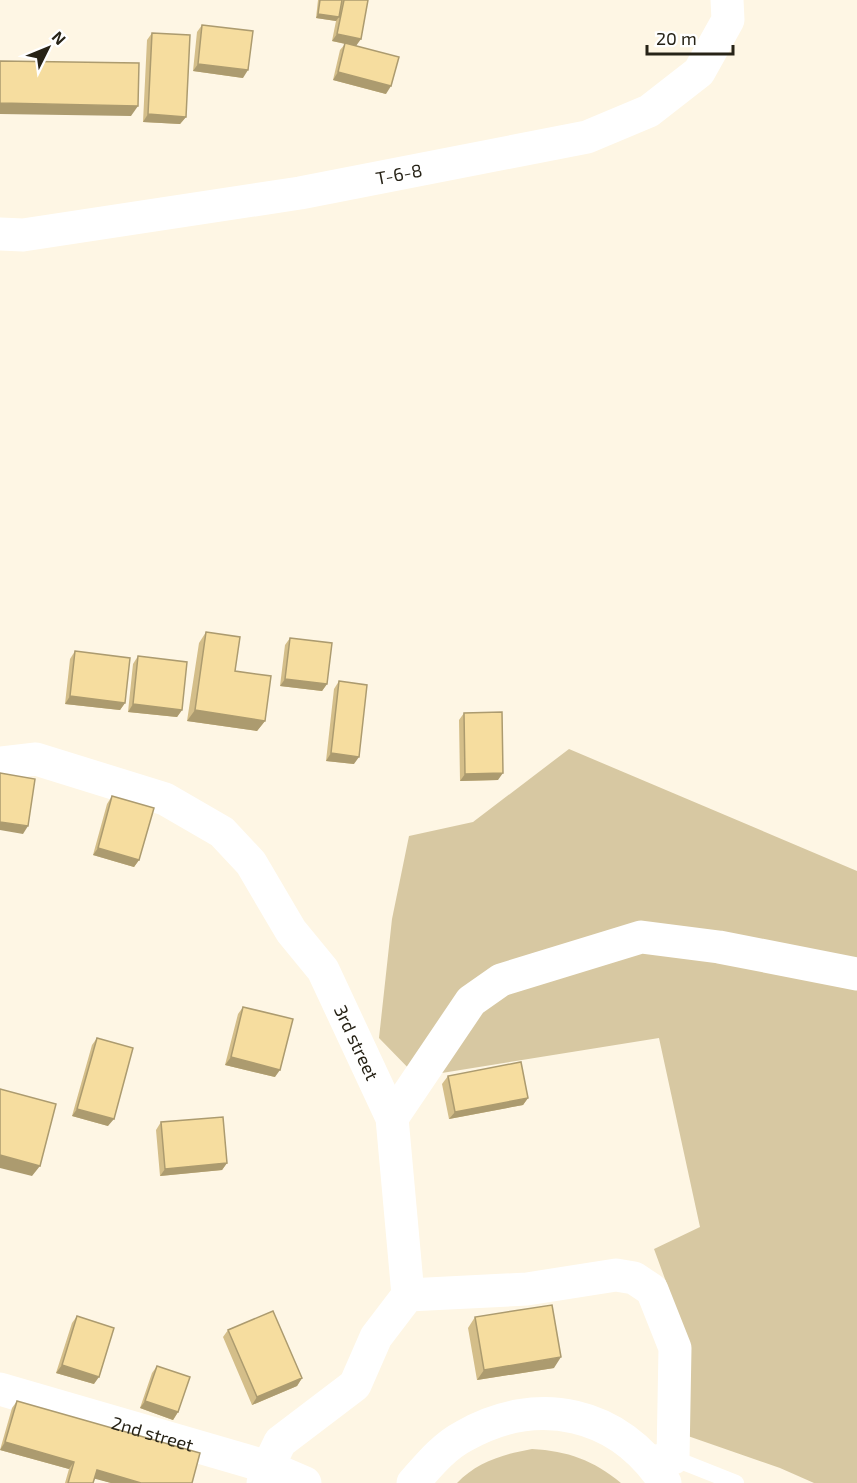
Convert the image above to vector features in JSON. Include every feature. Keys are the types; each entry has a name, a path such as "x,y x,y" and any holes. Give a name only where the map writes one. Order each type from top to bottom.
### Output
{"main road":[{"name":"T-6-8","path":"0,234 23,235 300,193 587,137 649,111 699,72 728,20 727,0"},
{"name":"3rd street","path":"0,763 36,759 165,799 222,832 251,863 291,931 323,970 392,1118 408,1294"},
{"path":"392,1118 471,1001 501,980 555,963 641,937 718,947 857,974"},
{"path":"265,1475 280,1442 354,1385 376,1337 408,1294 527,1288 616,1275 634,1278 652,1290 675,1348 663,1468"},
{"name":"2nd street","path":"0,1389 265,1475 305,1483"},
{"path":"413,1483 437,1455 463,1436 514,1416 542,1413 581,1416 606,1427 663,1468"}],"lane":[{"path":"663,1468 736,1483"}],"shaded area":[{"path":"569,749 857,871 857,1483 814,1483 780,1468 685,1435 690,1347 654,1249 700,1227 659,1038 417,1077 379,1038 392,919 409,836 473,822"},
{"path":"532,1449 580,1458 600,1468 621,1483 457,1483 482,1464 511,1453"}],"building":[{"path":"320,0 342,0 339,17 318,14"},
{"path":"344,0 368,0 361,39 337,34"},
{"path":"202,25 253,31 248,70 198,64"},
{"path":"152,33 190,35 186,117 148,114"},
{"path":"345,43 399,57 391,86 338,72"},
{"path":"0,61 139,63 138,106 0,103"},
{"path":"206,632 240,637 235,671 271,676 265,721 195,710"},
{"path":"290,638 332,643 327,684 285,679"},
{"path":"75,651 130,658 125,703 70,696"},
{"path":"138,656 187,662 182,710 133,704"},
{"path":"339,681 367,685 359,757 331,753"},
{"path":"502,712 503,773 465,774 464,713"},
{"path":"0,773 35,779 28,826 0,822"},
{"path":"112,796 154,808 139,860 98,848"},
{"path":"243,1007 293,1019 280,1070 231,1057"},
{"path":"97,1038 133,1048 114,1119 77,1109"},
{"path":"521,1062 528,1098 455,1112 448,1076"},
{"path":"0,1089 56,1104 40,1166 0,1155"},
{"path":"223,1117 227,1163 165,1169 161,1122"},
{"path":"552,1305 561,1357 484,1370 475,1317"},
{"path":"273,1311 302,1378 257,1397 228,1330"},
{"path":"77,1316 114,1328 99,1377 62,1365"},
{"path":"157,1366 190,1377 178,1412 145,1401"},
{"path":"17,1401 200,1453 192,1483 141,1483 97,1470 93,1483 68,1483 74,1462 5,1442"}]}
